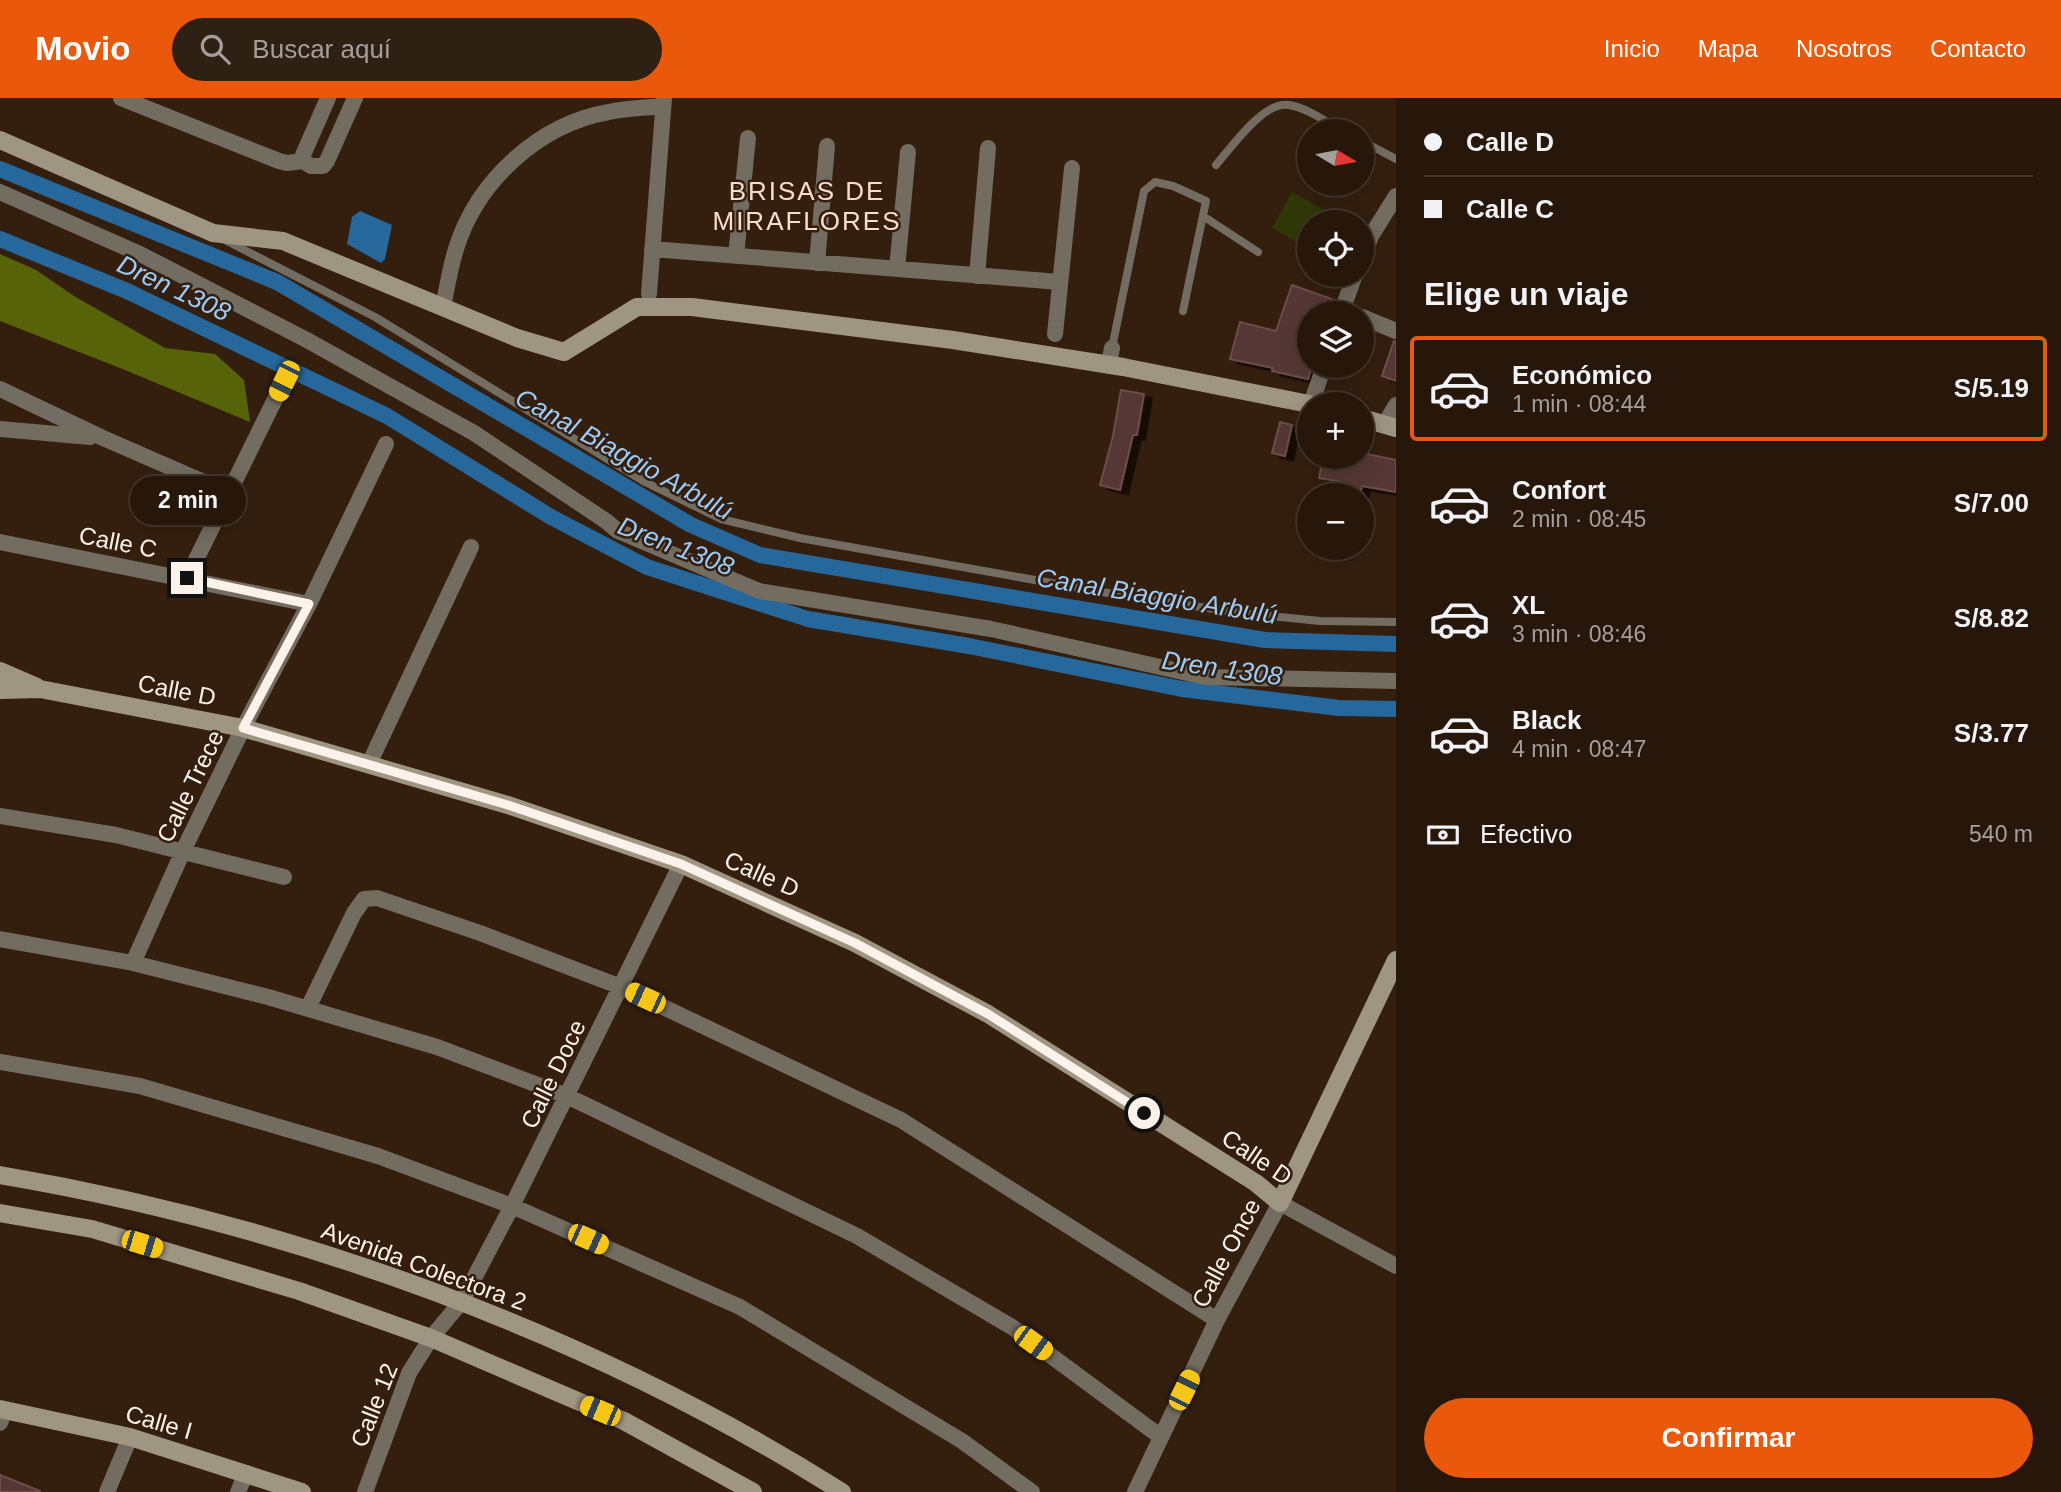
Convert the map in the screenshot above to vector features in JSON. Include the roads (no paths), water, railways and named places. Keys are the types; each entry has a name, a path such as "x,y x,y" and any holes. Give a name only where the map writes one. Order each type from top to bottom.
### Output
{"street":[{"path":"121,98 279,161 303,161 311,166 323,166 327,161 355,98"},
{"path":"303,161 305,149 328,98"},
{"path":"443,307 456,248 487,190 508,164 542,138 585,118 664,102 649,294"},
{"path":"736,256 748,138"},
{"path":"0,140 213,233 284,242 517,338 564,352 637,307 692,307 953,340 1111,356 1297,401"},
{"path":"817,263 827,146"},
{"path":"977,276 988,148"},
{"path":"897,269 908,152"},
{"path":"1055,334 1072,168"},
{"path":"0,192 139,254 305,339 474,433 606,520 618,531 758,591 991,629 1205,677 1396,681"},
{"path":"1374,231 1396,196"},
{"path":"652,249 1060,282"},
{"path":"1374,322 1396,331"},
{"path":"187,578 284,381"},
{"path":"0,389 229,493"},
{"path":"21,430 30,418 28,402"},
{"path":"1390,426 1396,405"},
{"path":"0,429 103,438"},
{"name":"Calle Trece","path":"134,963 183,852 243,728 309,604 386,444"},
{"name":"Calle C","path":"0,542 309,604"},
{"path":"369,764 471,547"},
{"name":"Calle D","path":"0,671 40,689"},
{"name":"Calle D","path":"0,690 40,689 243,728 508,805 681,864 855,943 988,1014 1244,1176 1280,1203 1392,1264"},
{"path":"0,816 116,835 284,877"},
{"name":"Calle Doce","path":"462,1301 512,1206 681,864"},
{"path":"308,1008 354,913 364,899 377,898 480,933 621,987 901,1120 1217,1321"},
{"path":"0,939 134,963 308,1008 437,1047 567,1096 857,1236 1012,1327 1161,1437"},
{"name":"Calle Once","path":"1135,1492 1217,1321 1280,1203 1396,960"},
{"path":"0,1062 139,1086 378,1156 512,1206 740,1307 962,1441 1032,1492"},
{"name":"Avenida Colectora 2","path":"0,1175 157,1206 235,1226 462,1301 648,1384 792,1460 842,1492"},
{"path":"0,1213 92,1229 299,1291 431,1338 624,1421 753,1492"},
{"path":"1392,1264 1396,1247"},
{"name":"Calle 12","path":"365,1492 409,1373 431,1338 462,1301"},
{"name":"Calle I","path":"2,1414 130,1437 302,1492"},
{"path":"107,1492 130,1437"},
{"path":"238,1492 246,1473"}],"lane":[{"path":"1216,165 1261,114 1272,107 1287,104 1318,119"},
{"path":"1374,147 1396,159"},
{"path":"1111,356 1144,191 1155,182 1173,186 1206,201 1183,311"},
{"path":"1203,216 1258,252"},
{"path":"213,233 375,317 645,482 720,519 800,538 1241,614 1320,621 1396,622"}],"water":[{"path":"360,211 392,225 385,259 381,263 347,244 352,217"}],"waterway":[{"name":"Canal Biaggio Arbulú","path":"0,169 277,282 691,525 760,555 1265,640 1396,644"},
{"name":"Dren 1308","path":"0,239 127,291 387,416 551,517 647,567 808,619 969,646 1182,689 1339,708 1396,709"}],"district":[{"name":"BRISAS DE MIRAFLORES","path":"807,206"}]}
